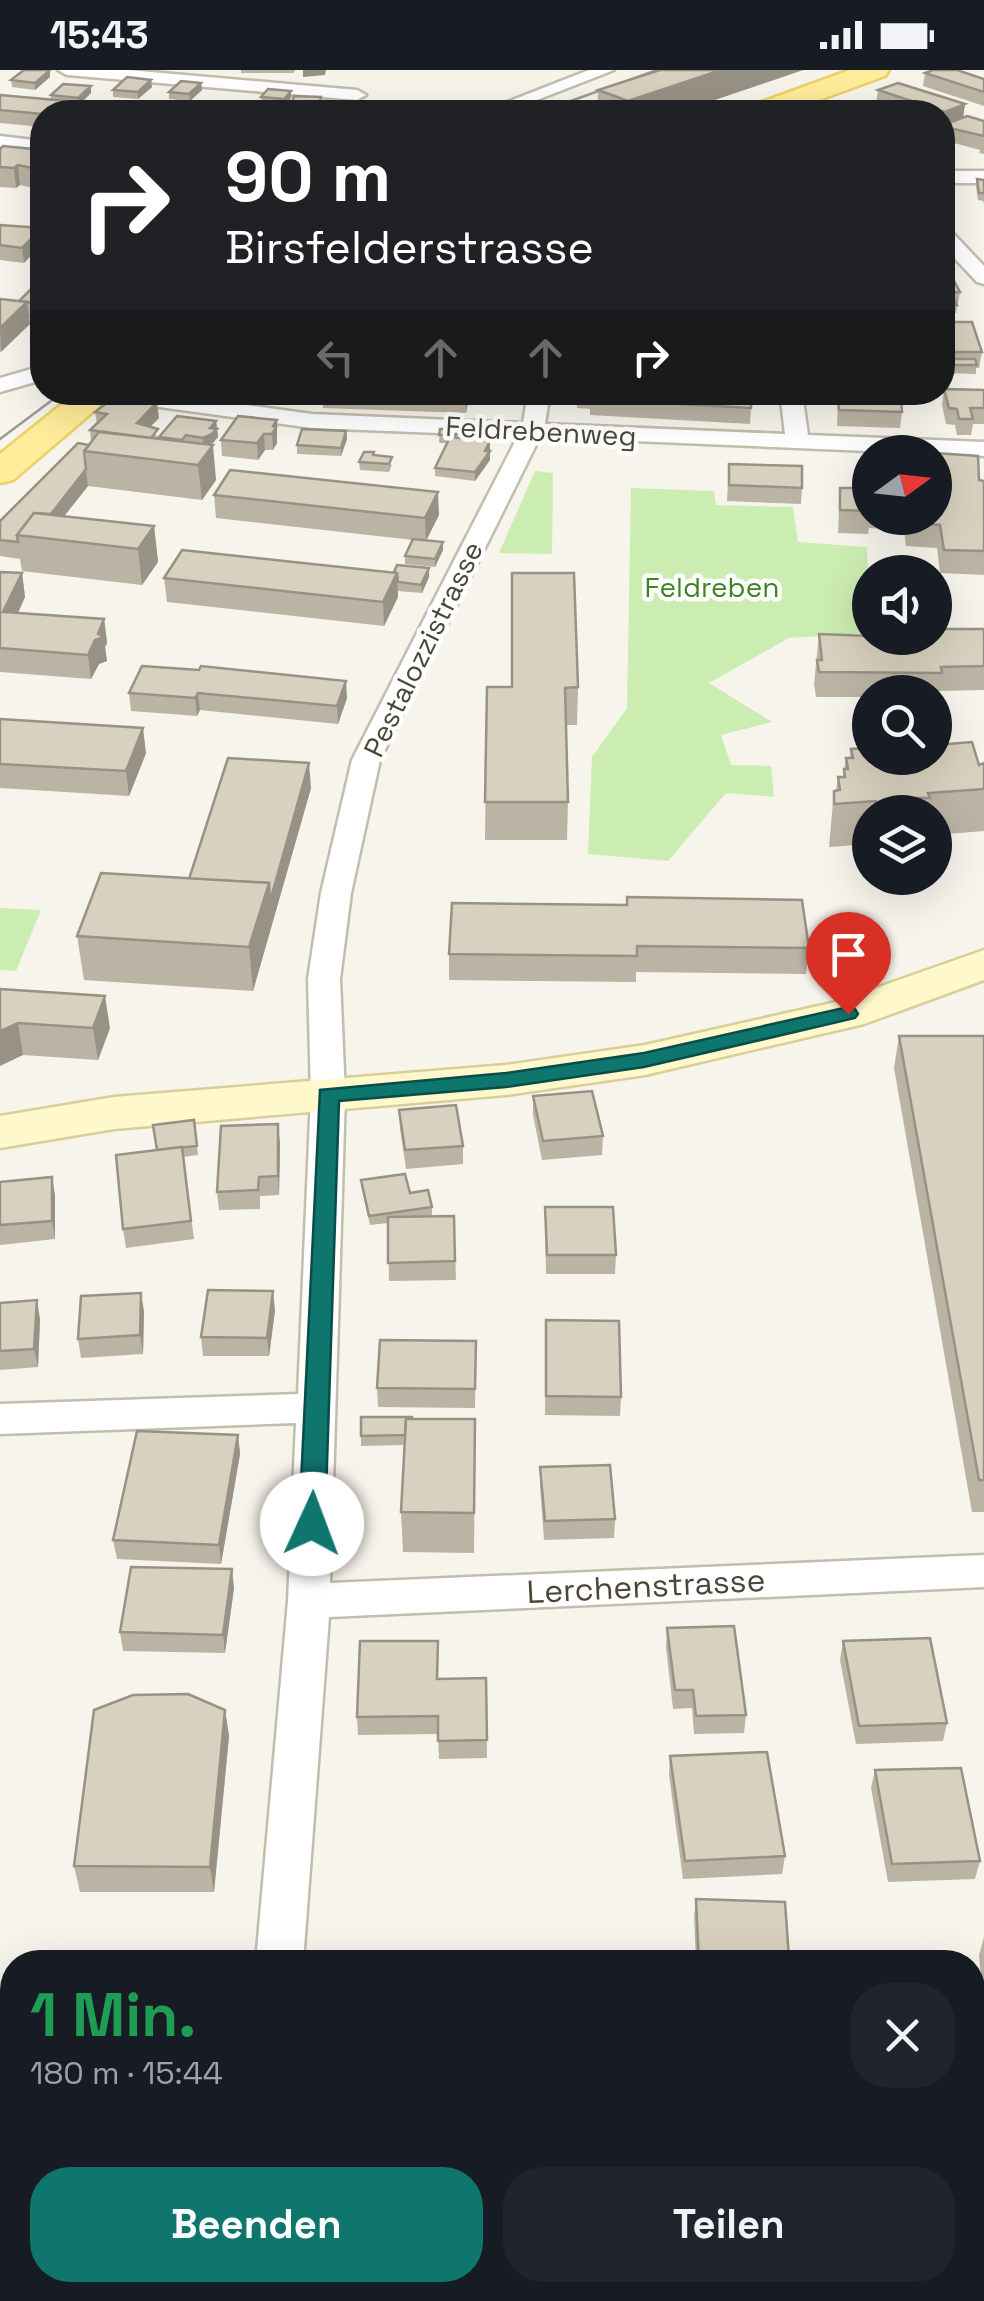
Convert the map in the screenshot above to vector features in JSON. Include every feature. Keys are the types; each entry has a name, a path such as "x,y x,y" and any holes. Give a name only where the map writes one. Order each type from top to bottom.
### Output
{"main road":[{"path":"794,100 875,70"},
{"path":"0,472 84,405"},
{"path":"0,1132 114,1113 506,1080 712,1046 848,1014 984,964"}],"street":[{"path":"66,70 324,100"},
{"path":"358,100 362,70"},
{"path":"524,100 605,70"},
{"path":"0,142 30,145"},
{"path":"955,176 984,177"},
{"path":"955,247 984,278"},
{"path":"0,385 30,377"},
{"name":"Feldrebenweg","path":"192,405 312,422 984,449"},
{"name":"Pestalozzistrasse","path":"281,1950 309,1601 328,1095 324,979 338,882 366,760 532,429 537,405"},
{"path":"792,405 798,444"},
{"path":"0,1420 317,1408"},
{"name":"Lerchenstrasse","path":"309,1601 984,1571"}],"green space":[{"path":"535,471 553,473 552,554 499,553"},
{"name":"Feldreben","path":"631,488 714,491 716,505 793,507 798,542 867,547 867,555 852,555 852,634 789,638 709,683 772,722 721,735 731,765 771,766 774,797 726,793 668,861 588,854 592,757 627,708"},
{"path":"0,908 41,910 16,971 0,970"}],"building":[{"path":"24,70 50,70 35,83 11,80"},
{"path":"660,70 721,70 631,100 598,90"},
{"path":"957,70 984,79 984,92 925,73"},
{"path":"127,77 151,80 138,92 113,90"},
{"path":"181,81 201,83 189,94 169,92"},
{"path":"898,83 952,100 908,100 878,90"},
{"path":"63,84 91,86 78,98 51,95"},
{"path":"268,89 291,91 284,99 261,97"},
{"path":"0,95 56,100 30,100 30,113 0,110"},
{"path":"294,96 321,97 320,100 293,100"},
{"path":"967,116 984,121 984,136 955,129 955,121"},
{"path":"0,149 30,149 30,168 0,167"},
{"path":"977,179 984,180 984,193 979,193"},
{"path":"0,225 30,227 30,240 22,248 0,245"},
{"path":"30,290 30,302 19,301"},
{"path":"0,299 27,302 0,328"},
{"path":"955,322 972,322 982,352 955,352"},
{"path":"955,359 975,359 977,365 955,365"},
{"path":"955,389 984,390 984,408 970,408 973,419 959,419 957,409 948,405 955,405"},
{"path":"104,405 154,405 137,423 158,429 151,438 90,430 107,414 95,412"},
{"path":"697,405 751,405 751,408"},
{"path":"839,405 902,405 902,412 839,410"},
{"path":"177,416 216,421 210,428 217,429 203,438 159,437"},
{"path":"238,416 277,420 273,426 276,427 257,443 221,440"},
{"path":"302,429 346,431 341,448 297,445"},
{"path":"440,429 457,429 456,435 439,435"},
{"path":"99,432 213,445 198,465 84,451"},
{"path":"450,437 490,441 485,451 490,451 475,472 435,468"},
{"path":"78,443 89,445 84,451 86,469 51,514 34,513 17,535 18,542 0,540 0,521"},
{"path":"364,452 392,457 389,464 359,462"},
{"path":"952,454 978,456 979,480 984,481 984,551 944,550 942,535 952,535"},
{"path":"729,464 802,466 802,488 729,485"},
{"path":"230,470 438,492 425,518 214,495"},
{"path":"840,488 852,488 852,510 840,510"},
{"path":"34,513 154,526 138,549 17,535"},
{"path":"413,539 443,542 435,559 405,556"},
{"path":"182,550 397,573 383,602 164,578"},
{"path":"397,565 429,568 421,585 398,582 394,572"},
{"path":"0,572 22,573 3,612 104,619 98,634 104,637 95,640 88,655 0,648"},
{"path":"512,573 574,573 578,687 565,688 568,802 485,802 487,687 512,687"},
{"path":"952,629 984,629 984,666 941,667 942,673 819,672 819,634 852,635 852,655 952,655"},
{"path":"142,666 199,670 201,666 346,681 337,706 198,693 195,698 129,693"},
{"path":"0,719 143,728 126,771 0,764"},
{"path":"972,742 979,765 984,763 984,789 929,795 852,795 852,803 834,804 834,791 840,790 838,777 845,777 844,769 848,769 846,758 852,758 852,775 952,775 952,744"},
{"path":"228,758 309,763 270,901 269,883 189,879"},
{"path":"101,873 269,883 249,947 77,936"},
{"path":"627,897 802,900 809,948 637,946 637,956 449,954 452,903 627,905"},
{"path":"0,989 105,996 93,1028 18,1023 0,1031"},
{"path":"899,1036 984,1036 984,1480 979,1480"},
{"path":"592,1091 603,1136 543,1141 533,1096"},
{"path":"456,1105 463,1146 405,1150 399,1110"},
{"path":"194,1120 197,1146 157,1150 153,1125"},
{"path":"278,1124 278,1176 259,1177 258,1190 217,1192 221,1126"},
{"path":"182,1147 191,1221 123,1229 116,1155"},
{"path":"405,1174 410,1193 428,1190 432,1207 369,1216 361,1180"},
{"path":"52,1177 52,1221 0,1225 0,1182"},
{"path":"545,1207 613,1207 616,1255 547,1255"},
{"path":"454,1216 455,1261 388,1263 388,1217"},
{"path":"208,1290 273,1291 267,1338 201,1337"},
{"path":"141,1293 140,1335 78,1339 81,1296"},
{"path":"37,1300 34,1349 0,1351 0,1303"},
{"path":"546,1320 619,1321 621,1397 546,1396"},
{"path":"380,1340 476,1341 475,1389 377,1388"},
{"path":"361,1417 412,1419 406,1419 405,1435 361,1436"},
{"path":"406,1419 475,1419 474,1513 401,1512"},
{"path":"137,1431 238,1435 219,1545 113,1540"},
{"path":"610,1465 615,1519 545,1521 540,1467"},
{"path":"131,1567 232,1569 223,1635 120,1632"},
{"path":"734,1626 746,1715 696,1716 693,1690 675,1690 667,1628"},
{"path":"930,1638 947,1723 859,1726 843,1641"},
{"path":"360,1641 438,1641 437,1679 486,1678 487,1740 438,1741 438,1716 357,1717"},
{"path":"188,1694 225,1710 210,1867 74,1866 94,1710 133,1695"},
{"path":"767,1752 785,1856 685,1861 670,1756"},
{"path":"961,1768 980,1861 892,1864 875,1770"},
{"path":"696,1899 785,1902 788,1950 698,1950"}],"tram line":[{"path":"573,100 657,70"},
{"path":"0,439 46,405"}],"route":[{"path":"312,1524 328,1095 506,1080 644,1060 848,1014"}]}
